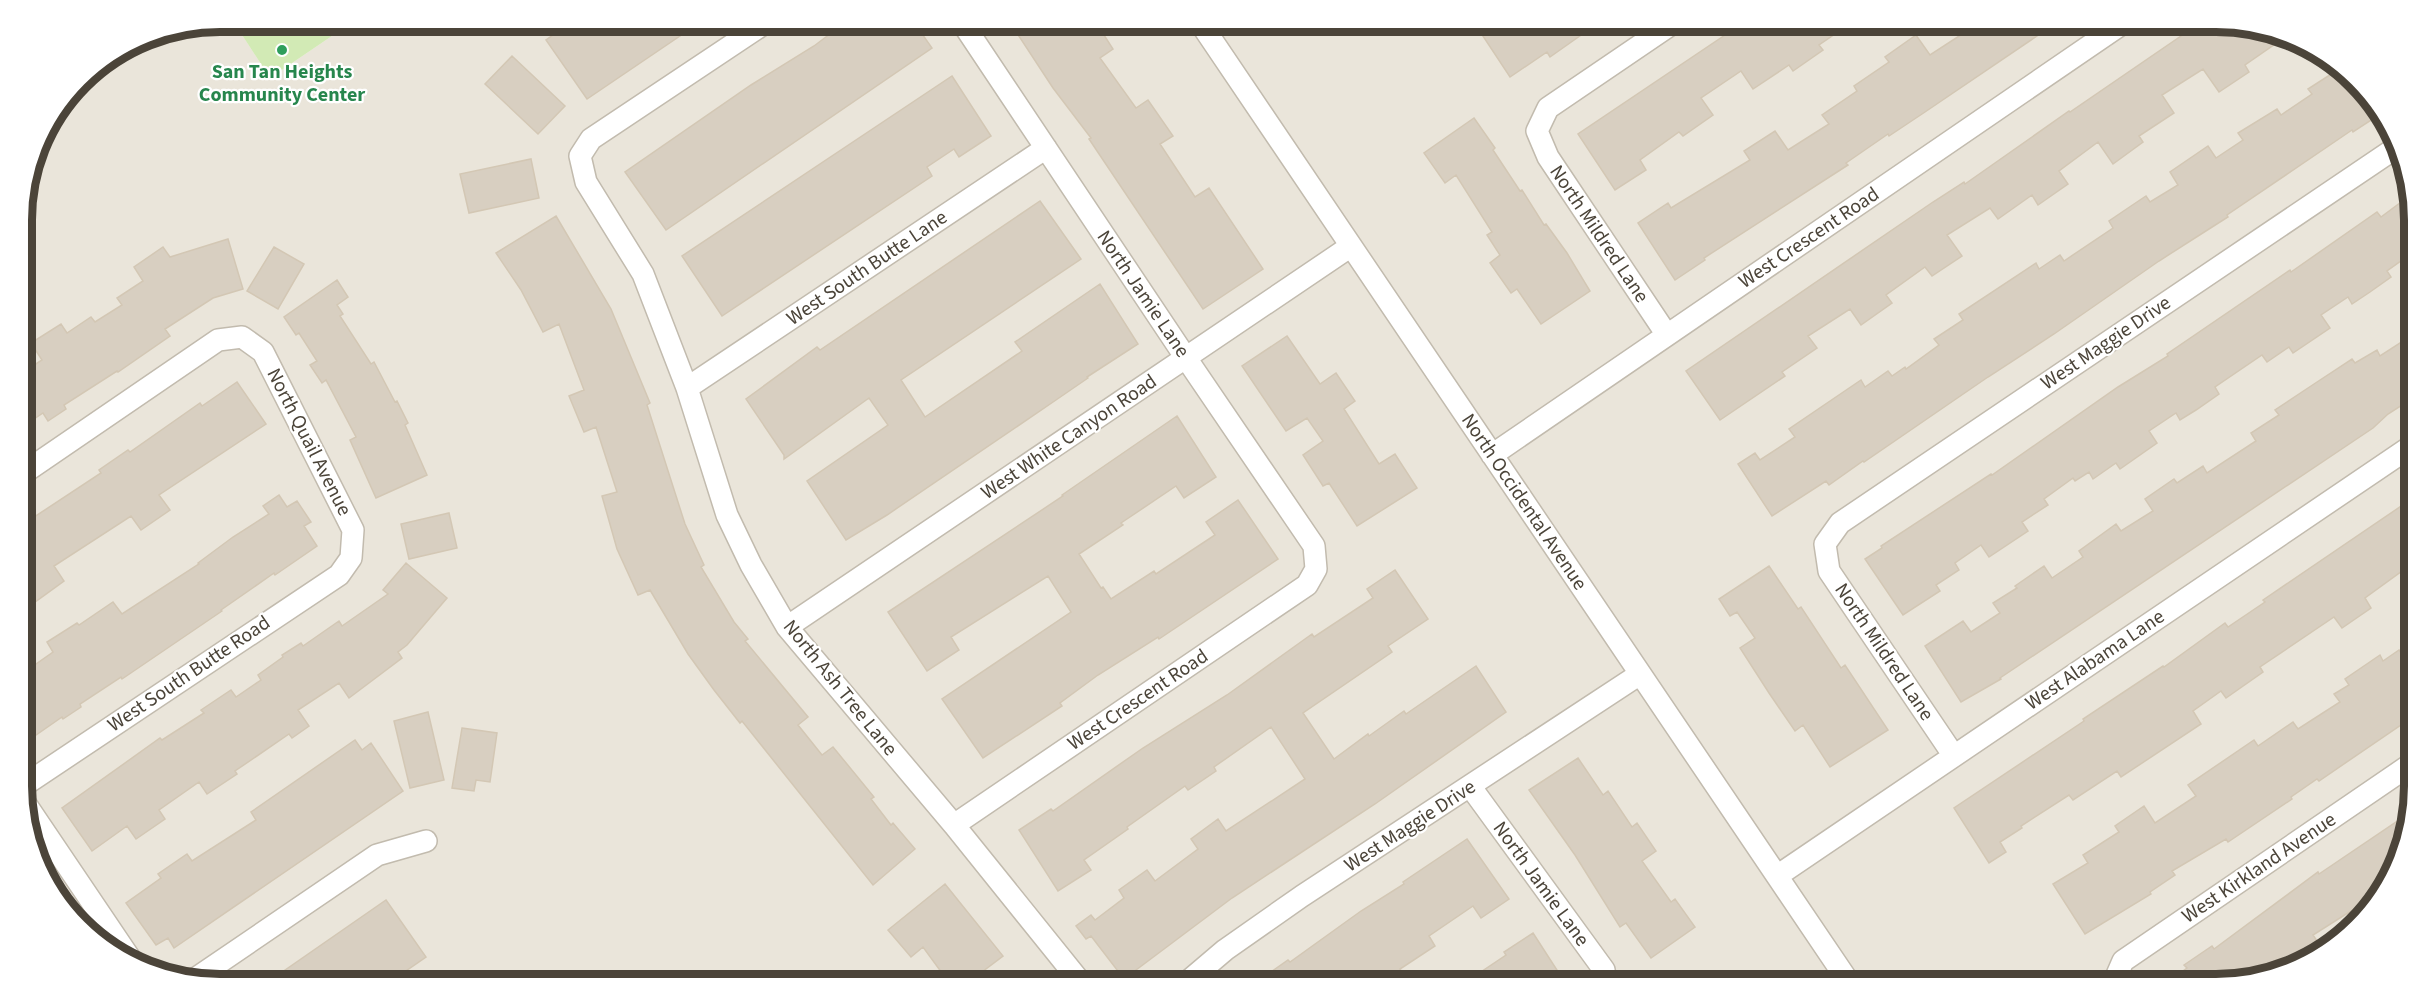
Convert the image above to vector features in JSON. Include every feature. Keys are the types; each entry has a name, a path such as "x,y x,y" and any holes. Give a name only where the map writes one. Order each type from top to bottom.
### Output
{"street":[{"name":"North Ash Tree Lane","path":"752,32 591,139 580,156 586,182 643,274 687,388 727,515 751,566 787,627 954,825 1074,974"},
{"name":"North Jamie Lane","path":"968,32 1314,546 1316,569"},
{"name":"North Occidental Avenue","path":"1205,32 1843,973"},
{"name":"North Mildred Lane","path":"1660,32 1548,108 1537,130 1548,157 1667,335"},
{"name":"West Crescent Road","path":"1492,455 2110,32"},
{"name":"West South Butte Lane","path":"687,388 1046,148"},
{"name":"West Maggie Drive","path":"1825,544 1840,523 2390,152"},
{"name":"West White Canyon Road","path":"787,627 1351,246"},
{"name":"North Quail Avenue","path":"32,467 218,340 242,337 263,352 353,530 351,558"},
{"name":"West Alabama Lane","path":"1777,876 2404,451"},
{"name":"North Mildred Lane","path":"1825,544 1829,571 1954,756"},
{"name":"West South Butte Road","path":"32,780 339,575 351,558"},
{"name":"West Crescent Road","path":"954,825 1307,585 1316,569"},
{"name":"West Maggie Drive","path":"1198,974 1226,950 1302,896 1641,674"},
{"name":"West Kirkland Avenue","path":"2117,973 2123,961 2404,769"},
{"name":"North Jamie Lane","path":"1470,786 1604,973"},
{"path":"34,817 121,945"},
{"path":"204,973 377,855 426,841"}],"shaded area":[{"path":"240,32 270,78 338,32 2215,32 2252,35 2287,46 2330,70 2365,105 2389,148 2402,195 2404,220 2404,785 2402,810 2394,846 2365,900 2330,935 2287,959 2252,970 2227,973 220,974 183,970 148,959 105,935 70,900 46,857 33,810 33,195 46,148 70,105 105,70 148,46 183,35"}],"green space":[{"name":"San Tan Heights Community Center","path":"240,32 338,32 270,78"}],"building":[{"path":"557,32 686,32 587,99 546,40"},
{"path":"832,32 921,32 932,48 666,230 625,172 751,85"},
{"path":"1016,32 1102,32 1113,49 1100,58 1136,108 1148,100 1173,136 1160,144 1195,197 1209,188 1263,269 1203,309 1089,139 1091,138 1053,88"},
{"path":"1480,32 1585,32 1550,57 1547,52 1510,77"},
{"path":"1730,32 1838,32 1819,45 1823,50 1793,71 1789,65 1753,89 1741,71 1701,98 1713,115 1683,136 1679,132 1640,160 1646,170 1615,190 1578,134"},
{"path":"1965,32 2043,32 1889,136 1888,134 1846,163 1848,165 1704,258 1705,260 1675,280 1638,223 1668,203 1671,208 1750,160 1744,151 1775,131 1788,150 1829,124 1822,115 1857,91 1854,86 1889,62 1885,57 1916,35 1930,55"},
{"path":"2187,32 2240,33 2277,43 2245,65 2249,72 2219,92 2203,69 2162,95 2174,113 2139,136 2143,142 2113,164 2098,142 2059,171 2068,184 2038,205 2032,195 1998,219 1990,208 1947,235 1962,256 1932,276 1925,267 1886,295 1892,303 1861,325 1850,309 1808,336 1817,348 1782,372 1785,376 1720,420 1686,371 1933,202 1964,182 1965,184"},
{"path":"512,56 565,106 538,134 485,84"},
{"path":"2333,73 2365,105 2373,119 2353,132 2352,130 2227,215 2228,217 2159,261 1864,462 1829,485 1826,481 1772,516 1738,464 1755,453 1760,460 1795,437 1789,429 1861,380 1865,387 1888,371 1892,376 1905,367 1906,369 1939,345 1934,339 1963,320 1959,314 2036,263 2039,269 2060,255 2064,261 2113,228 2109,221 2146,196 2150,202 2178,185 2170,172 2208,146 2216,158 2243,140 2238,133 2277,109 2281,115 2312,94 2308,89"},
{"path":"952,76 991,136 959,157 954,149 927,167 932,176 722,316 682,256"},
{"path":"1474,118 1520,191 1522,190 1544,225 1546,224 1567,253 1590,291 1541,324 1517,289 1511,293 1490,263 1500,255 1487,235 1492,232 1456,175 1445,183 1424,153"},
{"path":"531,159 539,198 469,213 460,174"},
{"path":"1040,201 1081,259 901,380 925,417 1022,351 1015,342 1100,284 1138,344 887,515 846,540 807,481 888,425 869,398 784,459 784,455 746,399 817,347 820,350"},
{"path":"2402,201 2404,259 2387,271 2391,277 2370,292 2352,304 2348,297 2321,315 2330,328 2293,353 2289,347 2267,362 2262,355 2215,387 2219,394 2196,410 2180,420 2176,413 2149,431 2157,443 2120,469 2116,463 2093,479 2089,472 2075,481 2073,478 2044,499 2048,505 2022,522 2028,531 1989,557 1981,545 1955,563 1959,570 1936,585 1940,591 1903,615 1865,559 1882,548 1881,546 1992,475 2118,387 2168,356 2167,354 2377,212 2381,217"},
{"path":"556,216 611,309 650,403 647,405 685,524 704,565 701,567 734,622 748,639 745,641 808,717 798,725 822,755 833,747 874,797 871,799 891,825 893,823 915,849 873,885 742,721 740,723 714,690 688,654 650,590 638,595 617,549 602,496 617,492 596,427 584,432 569,396 584,390 559,324 543,332 521,290 496,253"},
{"path":"228,239 243,289 213,298 165,329 170,336 118,372 64,405 66,409 48,421 43,413 32,420 32,366 42,360 32,342 61,324 67,333 91,317 95,322 122,305 117,298 143,281 134,267 163,247 170,257"},
{"path":"274,247 304,264 278,309 247,291"},
{"path":"337,280 348,297 337,305 343,314 340,316 371,364 374,362 395,402 397,401 408,423 405,425 427,475 376,498 350,440 356,437 326,380 322,383 310,365 317,361 299,333 296,335 284,317"},
{"path":"1287,336 1320,384 1336,373 1355,401 1344,409 1379,464 1395,454 1417,488 1357,526 1329,483 1323,486 1303,455 1323,441 1307,418 1286,431 1242,366"},
{"path":"2404,342 2404,404 2373,428 2001,679 1961,702 1925,646 1963,621 1971,632 2000,613 1993,603 2017,588 2015,586 2044,566 2052,578 2083,557 2079,551 2116,524 2121,531 2153,511 2145,499 2174,479 2177,483 2203,466 2207,473 2256,441 2251,433 2279,415 2275,410 2352,359 2355,363 2377,350 2380,356"},
{"path":"237,382 266,424 159,495 170,510 141,530 131,516 54,566 64,581 35,602 32,599 32,518 101,473 99,470 128,450 130,452 200,403 202,406"},
{"path":"1177,416 1216,477 1184,498 1176,486 1079,554 1101,588 1103,587 1111,599 1154,571 1156,574 1215,535 1206,522 1238,500 1278,559 1159,639 1158,637 1098,675 1060,703 1062,706 983,758 942,699 1071,612 1048,576 951,637 959,650 927,671 888,612 1063,496"},
{"path":"279,495 287,507 297,501 311,522 304,526 317,546 275,575 274,573 122,679 121,677 80,704 81,707 32,738 32,667 53,652 47,642 77,623 79,625 113,602 122,614 199,564 233,537 269,514 263,506"},
{"path":"2404,504 2404,570 2365,598 2371,608 2342,628 2334,617 2260,667 2263,672 2226,698 2221,691 2193,711 2201,724 2121,777 2117,771 2073,800 2069,795 2021,826 2022,828 2000,842 2006,852 1989,863 1954,808 2084,721 2083,719 2164,667 2225,623 2228,627 2265,602 2263,600"},
{"path":"449,513 457,548 409,559 401,524"},
{"path":"406,563 447,598 407,645 398,652 402,658 349,698 339,683 298,710 309,726 292,738 289,734 235,771 237,774 207,794 199,782 159,810 165,819 136,839 127,826 92,851 62,808 160,738 162,740 204,713 201,710 231,690 236,697 261,680 258,675 283,657 282,655 301,643 303,646 339,621 342,626 388,594 383,590"},
{"path":"1769,566 1798,609 1801,607 1841,668 1845,665 1888,730 1830,767 1803,725 1795,731 1769,693 1740,648 1755,638 1737,612 1730,616 1719,599"},
{"path":"1395,570 1428,619 1388,646 1392,652 1303,713 1334,759 1368,734 1369,736 1404,711 1406,714 1476,666 1506,712 1375,804 1232,898 1131,974 1120,974 1091,936 1086,939 1076,926 1091,915 1095,920 1124,898 1119,890 1147,870 1155,881 1198,849 1191,839 1218,819 1226,831 1305,779 1271,727 1214,767 1216,771 1188,790 1185,786 1084,860 1091,870 1058,891 1019,830 1051,809 1053,811 1143,748 1227,695 1312,634 1314,637 1373,598 1367,589"},
{"path":"2399,650 2404,657 2404,723 2319,781 2317,779 2291,797 2292,799 2228,842 2226,839 2172,871 2175,875 2150,892 2151,894 2085,934 2053,884 2088,863 2083,855 2119,832 2115,826 2144,806 2155,823 2196,796 2188,785 2254,740 2258,746 2293,722 2298,729 2340,702 2334,694 2349,685 2345,679 2380,655 2383,661"},
{"path":"428,712 444,780 410,788 394,721"},
{"path":"462,728 497,733 490,782 476,780 474,791 452,788"},
{"path":"355,740 362,750 371,743 403,791 174,948 168,938 156,945 126,903 161,878 158,874 187,854 192,861 256,820 251,812"},
{"path":"1578,758 1603,795 1608,791 1632,827 1637,823 1656,851 1642,861 1671,902 1675,899 1695,927 1651,958 1626,923 1620,927 1575,855 1529,790"},
{"path":"2400,819 2394,846 2365,900 2355,911 2354,909 2313,935 2318,942 2287,959 2252,970 2227,973 2180,973 2187,968 2184,965 2212,946 2214,949 2318,872 2319,874"},
{"path":"1467,839 1509,899 1481,918 1473,906 1429,936 1435,946 1400,969 1403,973 1269,973 1288,960 1290,962 1361,911 1404,884 1403,882"},
{"path":"945,884 1003,956 980,974 942,974 923,947 911,957 888,930"},
{"path":"386,900 426,957 402,974 279,974"},
{"path":"1533,933 1559,973 1479,973 1506,955 1504,952"}],"place":[{"name":"San Tan Heights Community Center","path":"282,50"}]}
